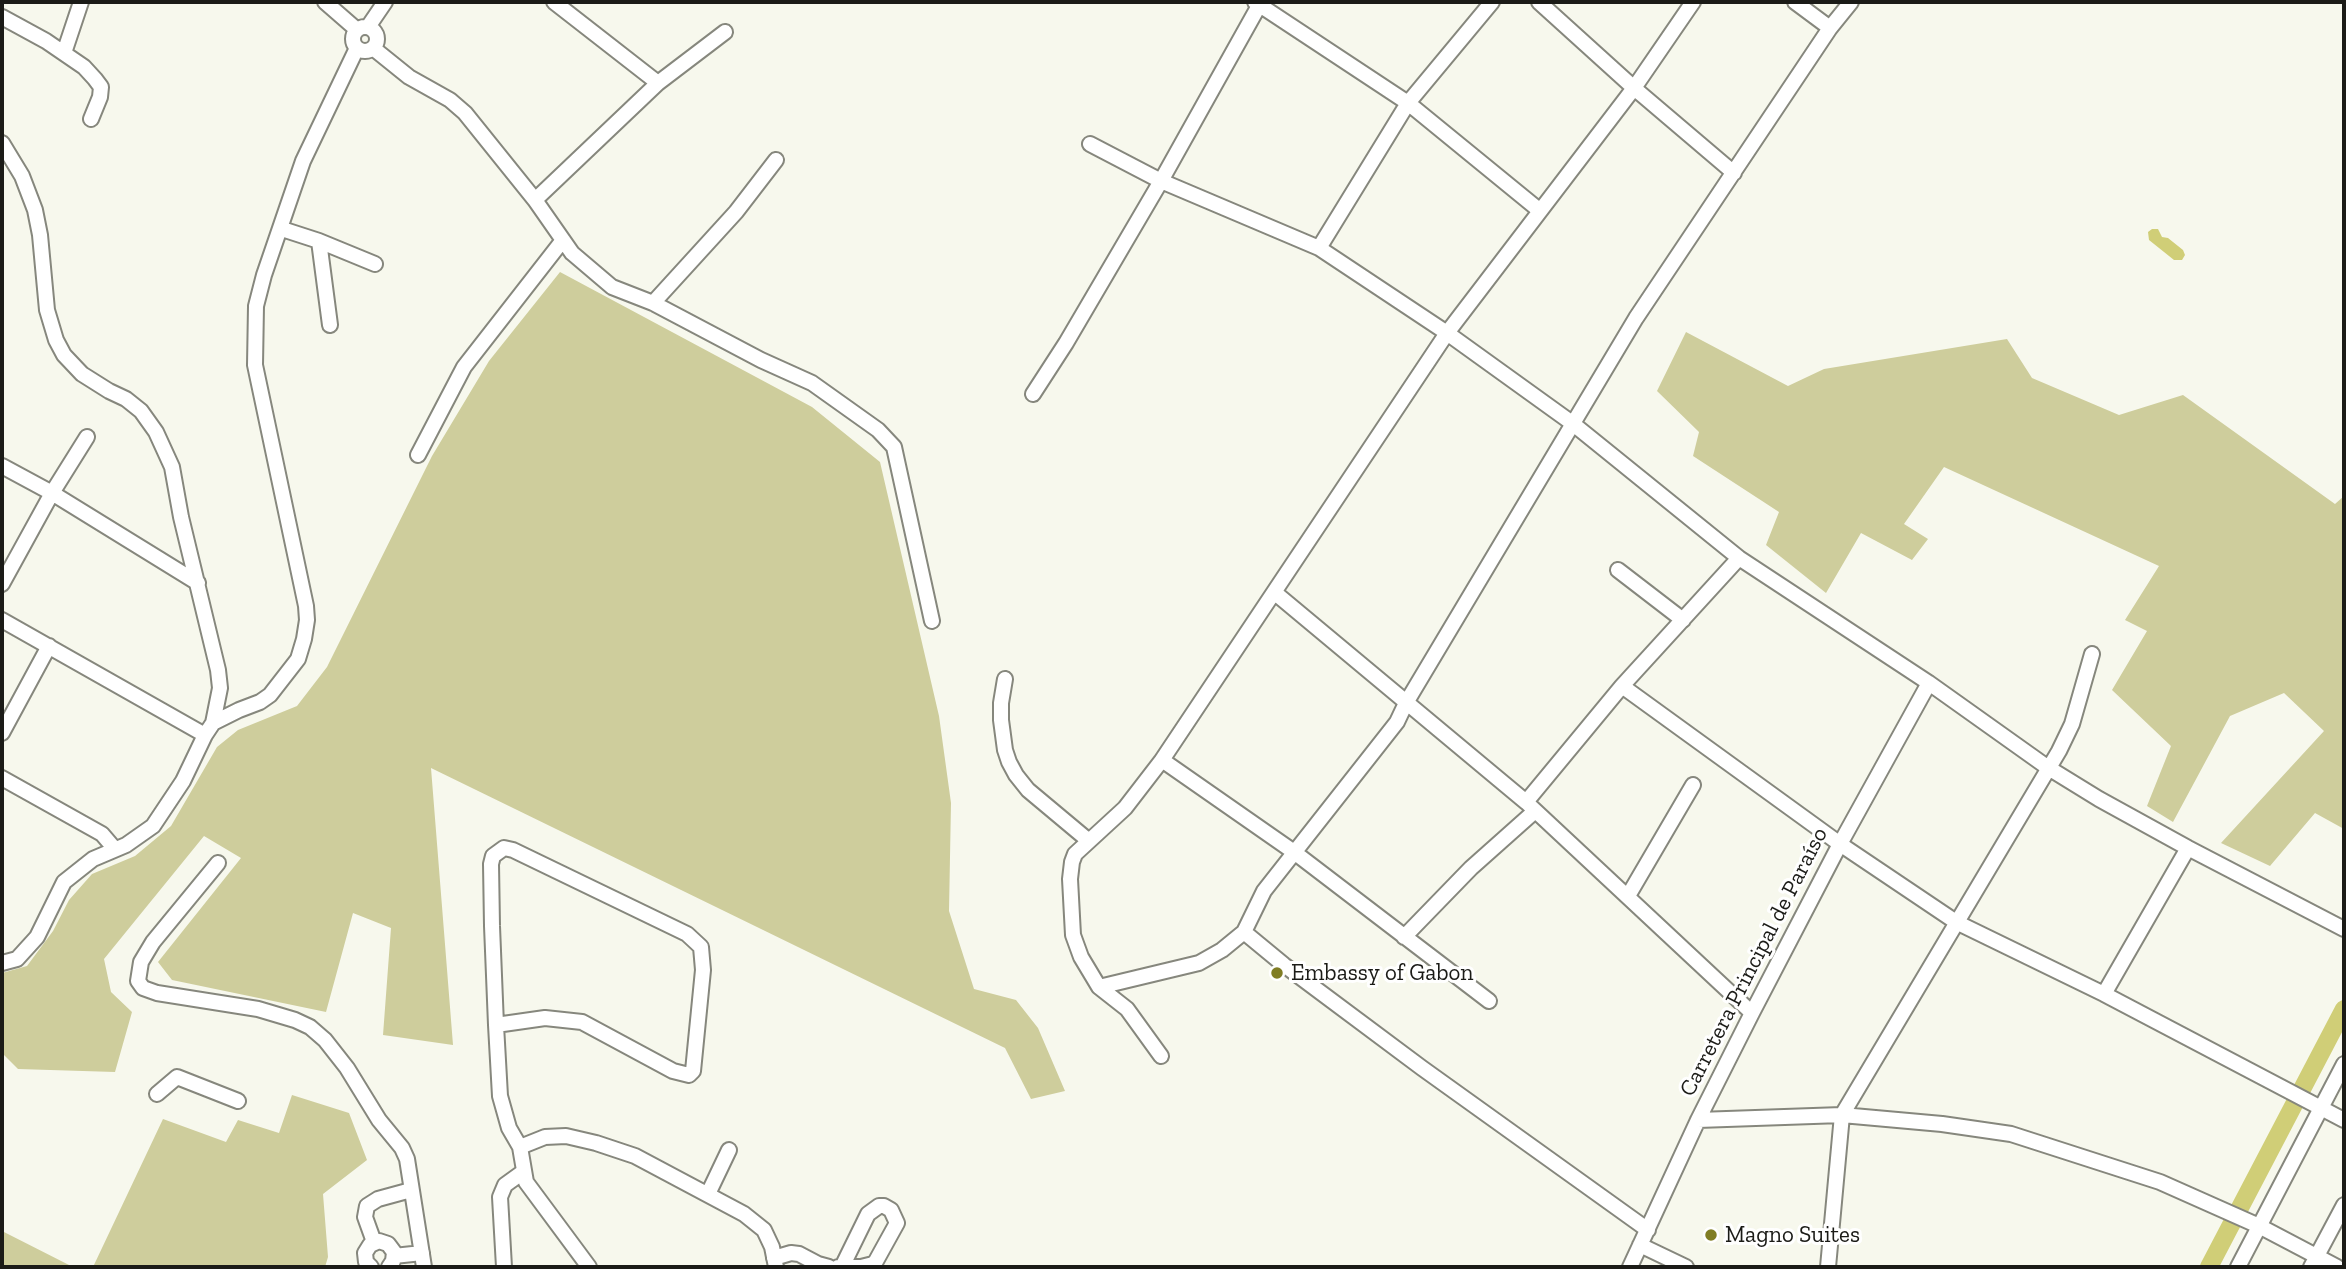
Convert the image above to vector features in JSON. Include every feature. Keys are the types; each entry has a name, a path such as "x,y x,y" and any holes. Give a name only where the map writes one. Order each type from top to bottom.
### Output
{"street":[{"path":"64,53 81,2"},
{"path":"325,2 377,36 373,48"},
{"path":"373,48 365,51 357,48 352,41 385,2"},
{"path":"554,2 658,83"},
{"path":"1319,248 1408,103 1492,2"},
{"path":"1539,2 1734,173"},
{"path":"1161,1056 1126,1009 1099,987 1081,957 1073,936 1070,879 1075,854 1125,808 1162,760 1447,333 1634,88 1693,2"},
{"path":"1795,2 1830,28"},
{"path":"1099,987 1199,963 1222,950 1244,932 1264,891 1397,722 1406,702 1636,318 1830,28 1851,2"},
{"path":"1033,394 1161,181 1259,3 1408,103 1539,210"},
{"path":"2,17 84,67 101,88 91,119"},
{"path":"535,200 658,83 725,32"},
{"path":"209,729 239,709 260,702 270,695 298,659 307,620 255,365 257,306 259,291 313,138 357,48"},
{"path":"373,48 410,77 450,100 465,113 535,200 572,253 612,287 653,303 812,383 878,430 894,446 932,621"},
{"path":"2,143 22,176 35,209 47,310 56,340 64,355 82,373 135,407 156,432 173,467 181,517 220,679 220,694 209,729 183,780 153,826 137,839 93,859 64,882 37,937 17,959 2,963"},
{"path":"1090,144 1161,181 1319,248 1447,333 1572,424 1739,558 1928,683 2048,767 2099,799 2188,848 2344,929"},
{"path":"653,303 736,212 776,160"},
{"path":"282,229 375,264"},
{"path":"418,455 464,367 563,240"},
{"path":"319,241 330,325"},
{"path":"2,584 51,493 87,437"},
{"path":"2,466 198,583"},
{"path":"1404,937 1530,807 1622,687 1739,558"},
{"path":"1618,570 1683,620"},
{"path":"1274,592 1530,807 1752,1013"},
{"path":"2,620 209,729"},
{"path":"2,733 49,646"},
{"path":"1828,1267 1842,1115 2059,751 2072,724 2092,654"},
{"path":"1005,679 1001,720 1005,750 1012,768 1028,790 1089,841"},
{"name":"Carretera Principal de Paraíso","path":"1630,1267 1698,1120 1752,1013 1928,683"},
{"path":"1622,687 1840,844 1956,922 2104,994 2344,1120"},
{"path":"1162,760 1294,852 1489,1000"},
{"path":"2,778 102,834 114,848"},
{"path":"1628,896 1693,785"},
{"path":"496,1025 545,1018 582,1022 673,1071 689,1075 693,1071 703,970 701,947 687,934 513,850 504,848 493,856 491,864 496,1025 500,1096 509,1128 520,1147 526,1182 589,1267"},
{"path":"2104,994 2188,848"},
{"path":"218,863 153,942 141,962 138,981 143,988 157,993 258,1009 295,1020 310,1027 325,1040 347,1068 379,1121 402,1148 407,1159 423,1260 391,1262 388,1244 374,1242"},
{"path":"1244,932 1422,1068 1648,1230"},
{"path":"2238,1267 2314,1106 2344,1064"},
{"path":"157,1094 177,1077 238,1101"},
{"path":"1698,1120 1842,1115 1942,1124 2011,1134 2160,1182 2259,1226 2314,1262 2337,1267"},
{"path":"520,1147 545,1137 566,1136 635,1156 744,1214 764,1230 775,1263 791,1253 829,1267"},
{"path":"708,1194 729,1150"},
{"path":"504,1267 500,1197 505,1185 523,1172"},
{"path":"374,1242 365,1217 367,1206 378,1199 411,1190"},
{"path":"2314,1262 2344,1205"},
{"path":"879,1206 891,1210 897,1223 876,1261 870,1265 840,1267 868,1214 879,1206"},
{"path":"371,1267 366,1262 365,1253 374,1242"},
{"path":"1640,1245 1686,1267"}],"shaded area":[{"path":"2158,229 2162,237 2168,238 2183,250 2185,255 2182,260 2174,260 2149,240 2148,232"},
{"path":"560,272 812,407 880,462 939,716 951,803 949,911 974,989 1016,1000 1038,1028 1065,1091 1031,1099 1005,1048 431,768 453,1045 383,1035 391,928 353,913 326,1012 172,980 158,962 241,858 204,836 104,959 111,992 132,1012 115,1072 18,1069 2,1053 2,973 27,966 53,931 69,900 92,874 135,856 171,826 217,747 238,730 297,706 327,667 432,456 489,361"},
{"path":"1686,332 1788,386 1824,369 2007,339 2032,378 2119,415 2183,395 2335,504 2344,496 2344,829 2315,813 2270,866 2221,843 2324,731 2284,693 2230,716 2173,822 2147,806 2171,746 2112,690 2147,631 2125,620 2159,566 1944,467 1904,524 1928,539 1912,560 1861,533 1826,593 1766,545 1779,512 1693,456 1699,432 1657,391"},
{"path":"292,1095 349,1113 367,1160 323,1194 328,1257 325,1267 93,1267 163,1119 226,1142 238,1120 279,1133"},
{"path":"2,1231 73,1267 2,1267"}],"waterway":[{"path":"2209,1267 2344,1009"}],"place":[{"name":"Embassy of Gabon","path":"1277,973"},
{"name":"Magno Suites","path":"1711,1235"}]}
